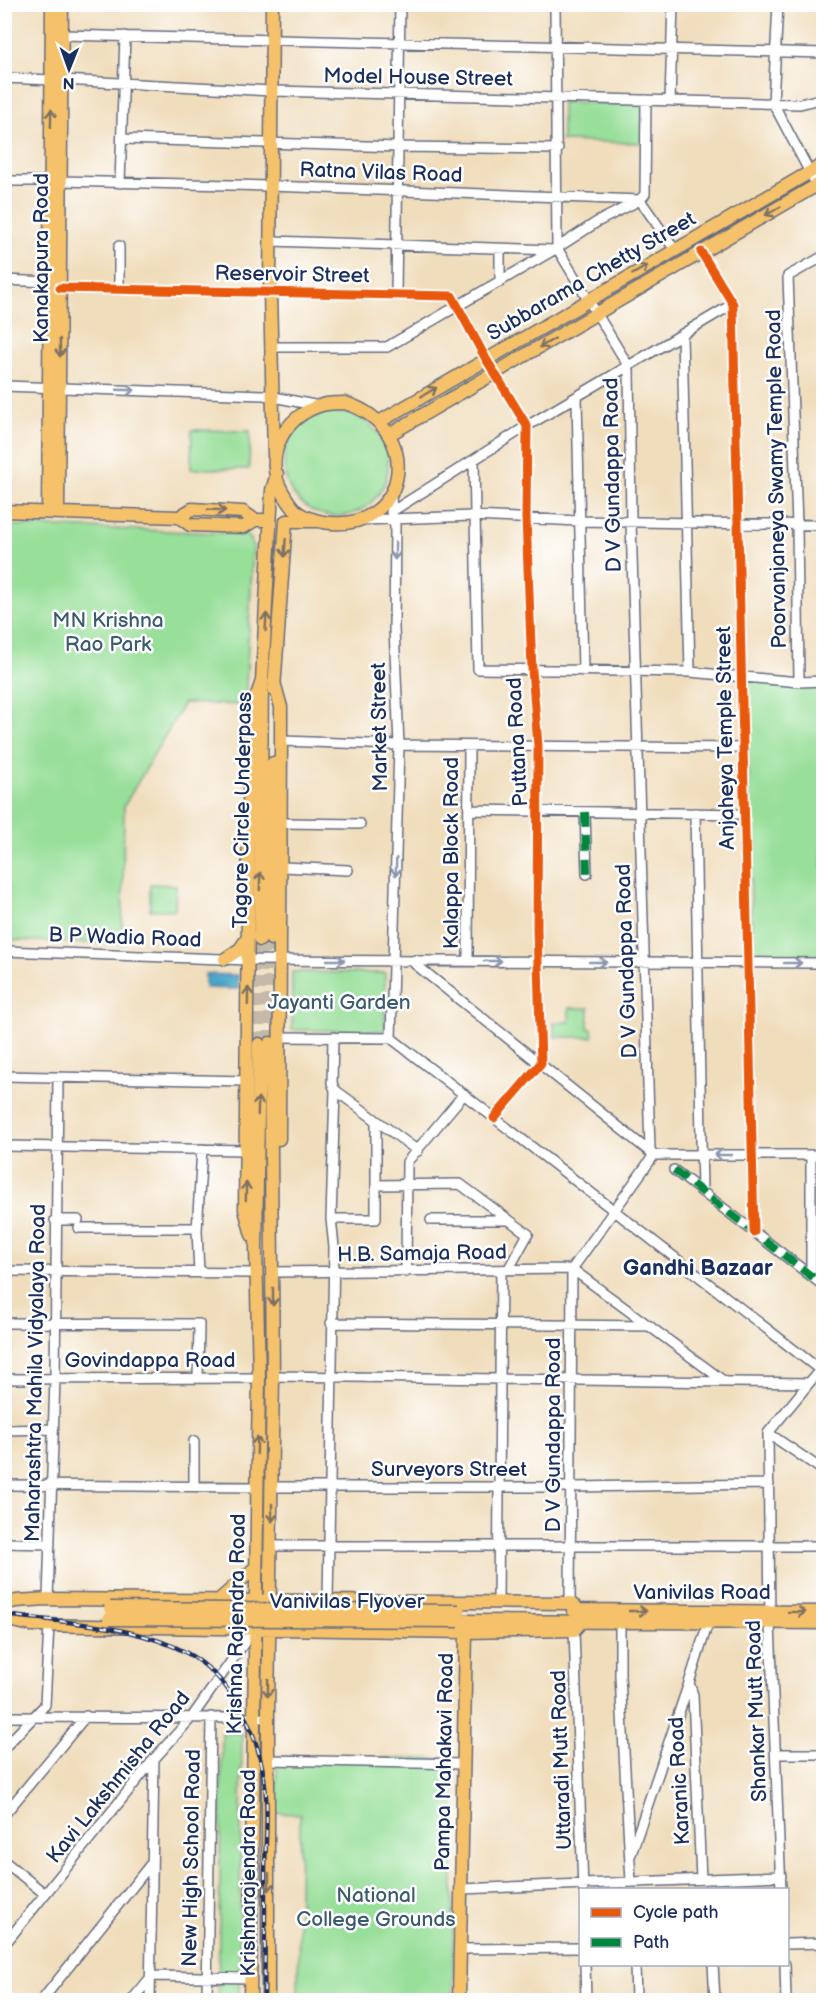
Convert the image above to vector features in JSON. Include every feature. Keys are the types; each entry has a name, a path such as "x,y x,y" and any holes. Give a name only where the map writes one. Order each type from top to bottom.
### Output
{"main road":[{"name":"Kanakapura Road","path":"52,4 57,80 53,512"},
{"name":"Kanakapura Road","path":"57,80 62,35 62,4"},
{"path":"272,4 270,347 274,456 279,487 293,511 319,521"},
{"name":"Subbarama Chetty Street","path":"379,422 824,164"},
{"name":"Subbarama Chetty Street","path":"390,434 819,184"},
{"path":"4,511 178,517 192,509 243,512 255,520 319,521 341,525 360,521 375,512 391,493 396,480 398,459 390,434 365,410 345,403 319,406 304,412 281,434 274,456"},
{"path":"256,1248 270,1041 280,961 281,707 268,681 272,490 277,474"},
{"path":"256,1248 245,1210 249,960 260,938 250,715 268,681 286,521"},
{"name":"Tagore Circle Underpass","path":"260,938 268,681"},
{"path":"225,959 260,938"},
{"name":"Krishna Rajendra Road","path":"270,1041 278,1211 272,1239 271,1600"},
{"name":"Krishna Rajendra Road","path":"250,2001 259,1378 256,1248"},
{"path":"219,1600 256,1567"},
{"path":"4,1605 16,1601 48,1599 498,1602 576,1616"},
{"name":"Krishnarajendra Road","path":"268,2001 268,1719 271,1600"},
{"name":"Vanivilas Flyover","path":"4,1605 110,1614"},
{"name":"Vanivilas Road","path":"576,1616 620,1623 708,1623 824,1612"},
{"name":"Vanivilas Flyover","path":"4,1618 110,1614 462,1621 576,1616"},
{"name":"Vanivilas Road","path":"576,1616 770,1618 824,1623"},
{"path":"4,1618 19,1624 254,1629 462,1621"},
{"name":"Pampa Mahakavi Road","path":"459,2001 463,1764 462,1621"}],"street":[{"path":"396,294 401,94 400,4"},
{"path":"555,4 558,149 556,249"},
{"path":"670,101 673,4"},
{"path":"777,4 773,104 808,173 819,184 824,199"},
{"path":"62,35 273,39 557,49 824,53"},
{"path":"120,183 125,36"},
{"name":"Model House Street","path":"4,78 273,91 773,104 800,104 824,98"},
{"path":"270,347 387,347 556,249 597,222 640,200 645,194 646,100"},
{"path":"123,139 558,149"},
{"name":"Ratna Vilas Road","path":"4,181 271,186 640,200"},
{"path":"640,200 675,250"},
{"path":"270,241 556,249"},
{"path":"119,246 119,290"},
{"path":"500,249 500,282"},
{"name":"D V Gundappa Road","path":"556,249 629,367 635,671 652,1154"},
{"path":"392,514 527,426 733,304 701,252"},
{"name":"Poorvanjaneya Swamy Temple Road","path":"799,682 797,525 788,276 824,256"},
{"name":"Reservoir Street","path":"4,280 119,290 452,296 458,306"},
{"name":"Anjaheya Temple Street","path":"733,304 754,1232"},
{"path":"458,306 486,359 527,426"},
{"path":"682,335 690,672"},
{"path":"4,386 201,392 271,398 319,406"},
{"path":"577,398 583,671"},
{"name":"Puttana Road","path":"527,426 526,518 532,670 538,746 541,1063"},
{"path":"474,462 473,516 478,669 690,672 799,682 824,681"},
{"name":"Market Street","path":"391,493 395,526 394,628 399,745 391,1038"},
{"path":"360,521 392,514 579,521 824,525"},
{"path":"281,741 399,745 743,748"},
{"name":"Kalappa Block Road","path":"468,961 469,746"},
{"path":"469,810 745,814"},
{"path":"585,812 587,874"},
{"path":"695,813 702,1192"},
{"path":"281,823 360,824"},
{"path":"282,867 348,870"},
{"name":"B P Wadia Road","path":"4,951 280,961 824,963"},
{"path":"415,960 416,964 652,1154 824,1155"},
{"path":"328,1601 334,1247 331,1219 333,1037"},
{"path":"270,1041 333,1037 391,1038 822,1369 768,1433 824,1471"},
{"path":"494,1118 541,1063"},
{"path":"4,1076 247,1081"},
{"name":"Maharashtra Mahila Vidyalaya Road","path":"48,1599 55,1378 58,1078"},
{"path":"334,1090 418,1151"},
{"path":"406,1272 407,1162 464,1094"},
{"path":"331,1219 376,1219 376,1122"},
{"path":"4,1146 246,1150"},
{"path":"199,1273 197,1228 202,1149"},
{"path":"652,1154 572,1269 725,1382"},
{"path":"811,1155 811,1276"},
{"path":"675,1170 824,1286"},
{"path":"376,1185 460,1184 528,1234 504,1270 499,1379 498,1602"},
{"path":"55,1220 79,1224 197,1228"},
{"path":"431,1220 509,1220"},
{"name":"D V Gundappa Road","path":"572,1269 570,1546 576,1616"},
{"name":"H.B. Samaja Road","path":"273,1272 572,1269"},
{"path":"4,1271 256,1273"},
{"path":"4,1323 199,1324 198,1378"},
{"path":"332,1323 650,1326"},
{"path":"273,1376 809,1383"},
{"name":"Govindappa Road","path":"4,1379 259,1378"},
{"path":"4,1430 53,1429"},
{"name":"Shankar Mutt Road","path":"768,1433 770,1618 781,1888"},
{"path":"194,1441 194,1486"},
{"name":"Surveyors Street","path":"272,1487 571,1487 770,1484"},
{"path":"4,1485 257,1487"},
{"path":"4,1543 50,1544"},
{"path":"272,1546 499,1544 824,1546"},
{"name":"Uttaradi Mutt Road","path":"576,1616 583,1887"},
{"path":"620,1623 620,1676 631,1882"},
{"name":"Karanic Road","path":"631,1857 708,1623"},
{"path":"4,1748 45,1705 50,1625"},
{"name":"Kavi Lakshmisha Road","path":"4,1945 154,1759 192,1717 254,1629"},
{"name":"Karanic Road","path":"689,1683 694,1706 705,1879 709,1888"},
{"path":"4,1815 86,1716"},
{"path":"4,1717 268,1719"},
{"name":"New High School Road","path":"207,2001 211,1717"},
{"path":"777,1754 824,1754"},
{"path":"150,2001 152,1976 150,1864 154,1759"},
{"path":"268,1761 463,1764"},
{"path":"4,1861 45,1894"},
{"path":"42,2001 150,1864"},
{"path":"461,1889 583,1887 631,1882 781,1876"},
{"path":"789,1944 824,1942"},
{"path":"460,1949 579,1948"},
{"path":"585,1966 586,2001"},
{"path":"635,1966 636,2001"},
{"path":"713,1966 715,2001"},
{"path":"784,1966 786,2001"},
{"path":"152,1976 251,1978"},
{"path":"132,2001 152,1976"}],"green space":[{"path":"562,102 643,104 642,143 562,141"},
{"path":"336,412 356,416 373,427 384,444 388,464 384,484 373,501 356,512 336,516 316,512 299,501 288,484 284,464 288,444 299,427 316,416"},
{"path":"192,430 250,431 249,469 191,469"},
{"name":"MN Krishna Rao Park","path":"5,525 245,534 251,539 253,548 245,705 184,703 124,806 122,944 5,940"},
{"path":"747,678 823,684 823,957 752,957"},
{"path":"150,884 176,885 175,910 150,910"},
{"name":"Jayanti Garden","path":"292,972 385,973 385,1031 292,1030"},
{"path":"569,1008 589,1008 588,1028 592,1029 593,1037 555,1037 554,1022 569,1022"},
{"path":"816,1163 823,1163 823,1215 815,1215"},
{"path":"222,1733 242,1733 239,2000 218,2000"},
{"name":"National College Grounds","path":"277,1757 453,1759 453,2000 298,2000 300,1814 276,1813"}],"water":[{"path":"205,974 238,975 238,989 205,988"}],"tunnel":[{"path":"270,1043 271,939"},
{"path":"259,1044 260,940"}],"railway":[{"path":"4,1615 69,1622 134,1633 155,1639 194,1658 226,1686 248,1723 256,1744 262,1765 266,1797 264,2000"}],"marked path":[{"path":"585,812 587,874"},
{"path":"674,1170 824,1286"}],"cycle path":[{"path":"701,252 733,304 754,1232"},
{"path":"60,288 452,296 486,359 527,426 526,518 532,670 538,746 537,930 541,1063 494,1118"}],"district":[{"name":"Gandhi Bazaar","path":"698,1267"}]}
